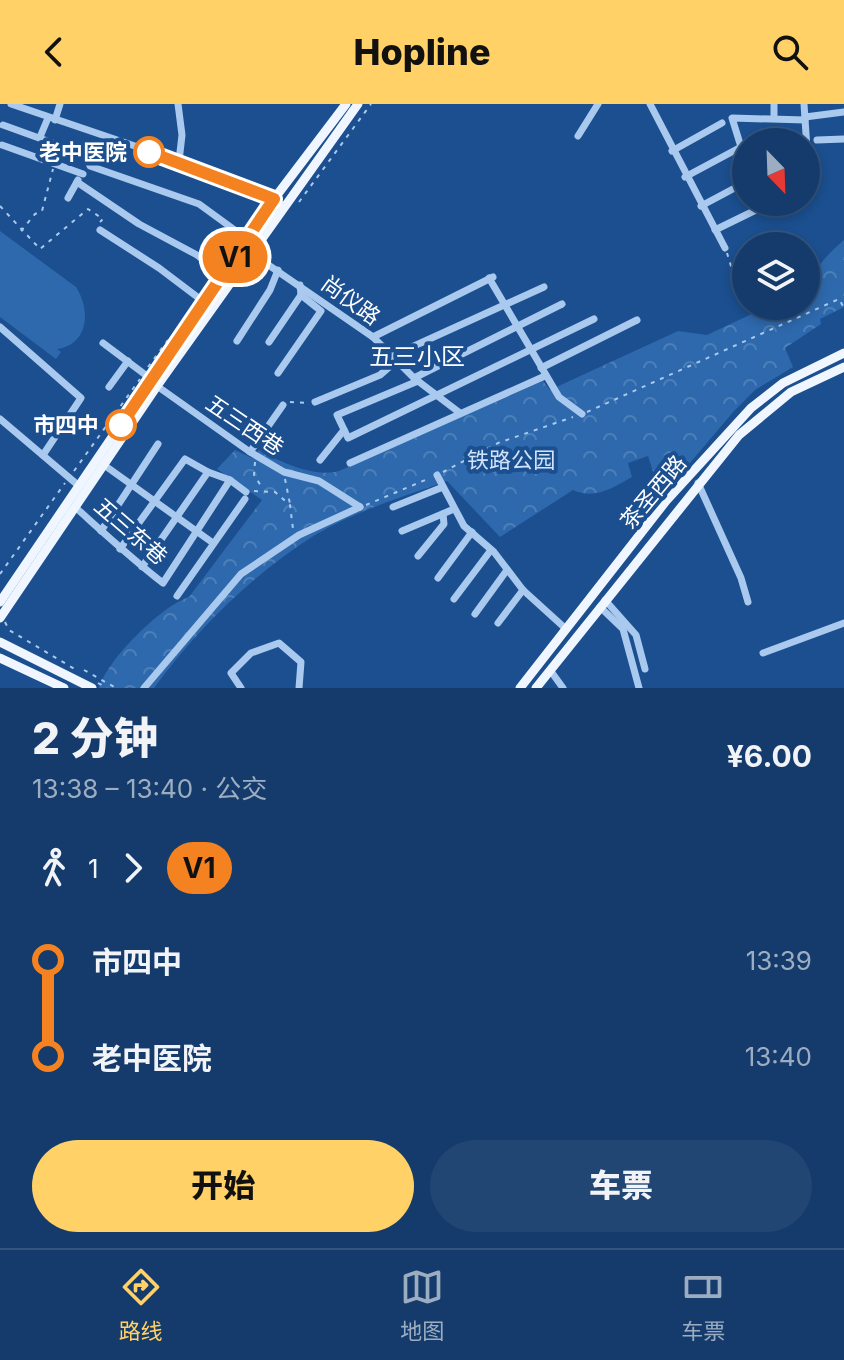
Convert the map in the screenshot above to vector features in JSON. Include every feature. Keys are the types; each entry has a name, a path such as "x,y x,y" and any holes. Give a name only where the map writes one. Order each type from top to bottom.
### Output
{"main road":[{"path":"0,602 274,199 346,104"},
{"path":"2,619 104,465 151,380 251,253 358,104"},
{"name":"茶圣西路","path":"520,688 666,501 751,408 783,383 844,353"},
{"name":"茶圣西路","path":"536,688 698,483 762,412 791,392 844,367"},
{"path":"0,642 82,675 92,688"},
{"path":"0,658 64,688"}],"street":[{"path":"11,104 179,161 285,206"},
{"path":"40,159 51,119 60,104"},
{"path":"178,104 182,135 179,161"},
{"path":"578,136 598,104"},
{"path":"650,104 685,177 725,248"},
{"path":"774,104 774,118"},
{"path":"804,104 806,128"},
{"path":"735,128 732,118 805,118 844,112"},
{"path":"672,151 722,123"},
{"path":"3,125 86,156 90,166 199,204 247,239"},
{"path":"820,140 844,139"},
{"path":"2,145 83,174"},
{"path":"685,177 732,152"},
{"path":"68,198 90,166"},
{"path":"77,182 139,224 197,255 223,275"},
{"path":"701,206 732,189"},
{"path":"715,230 742,216"},
{"path":"100,230 204,302"},
{"name":"尚仪路","path":"251,253 373,337 416,379 460,413"},
{"path":"237,341 270,290 278,270"},
{"path":"373,337 491,277 504,306 559,397 582,414"},
{"path":"269,342 301,295 300,285"},
{"path":"315,402 380,375 394,358 544,287"},
{"path":"278,373 321,311 301,295"},
{"path":"562,304 416,379 337,415 348,438 594,319"},
{"path":"350,463 543,372 637,320"},
{"path":"0,327 81,398 43,455"},
{"name":"五三西巷","path":"103,343 253,454 284,472 319,481 360,507"},
{"path":"109,387 128,361"},
{"path":"253,454 283,405"},
{"path":"0,419 79,486"},
{"path":"320,460 344,430"},
{"path":"101,531 158,444"},
{"path":"120,549 185,459 230,480 245,495 177,596"},
{"path":"104,465 213,543"},
{"path":"142,567 208,472"},
{"path":"437,475 454,509 472,532 523,590 566,629"},
{"path":"195,531 230,480"},
{"path":"698,483 741,578 748,602"},
{"path":"393,507 443,487"},
{"name":"五三东巷","path":"75,507 163,583 195,531"},
{"path":"144,688 241,574 293,538 360,507"},
{"path":"402,531 454,509"},
{"path":"418,556 444,524 443,514"},
{"path":"438,578 472,532"},
{"path":"454,599 491,550"},
{"path":"475,614 507,570"},
{"path":"498,623 523,590"},
{"path":"602,604 636,635 645,669"},
{"path":"602,604 623,629 639,688"},
{"path":"763,653 844,623"},
{"path":"241,688 231,673 251,653 279,643 301,662 299,688"},
{"path":"550,670 563,688"}],"path":[{"path":"21,231 35,214 42,211 55,164"},
{"path":"0,206 40,249 88,209 103,219 95,228 100,230"},
{"path":"725,248 732,270"},
{"path":"360,507 437,475 498,443 582,414 794,322 839,299 844,308"},
{"path":"0,574 69,477 151,380 171,335"},
{"path":"283,405 287,401 315,402"},
{"path":"253,454 254,475 263,490"},
{"path":"284,472 293,538"},
{"path":"245,495 263,490 275,492 290,505"},
{"path":"2,619 9,630 82,675 116,688"}],"green space":[{"path":"0,231 76,287 81,296 85,315 81,333 68,346 57,349 61,352 56,359 0,317"},
{"name":"铁路公园","path":"844,240 844,307 820,319 820,265"},
{"name":"铁路公园","path":"820,319 821,324 785,348 793,367 755,390 661,497 648,456 628,463 632,477 618,485 588,494 573,490 500,537 447,481 346,519 292,550 248,585 207,624 154,688 99,688 112,663 136,635 164,611 189,597 262,500 217,469 235,450 252,458 259,450 309,471 339,471 543,381 550,390 678,331 707,335 739,320"}],"bus line":[{"name":"V1","path":"121,425 274,199 149,152"}],"place":[{"name":"老中医院","path":"149,152"},
{"name":"市四中","path":"121,425"}],"district":[{"name":"五三小区","path":"417,357"}]}
